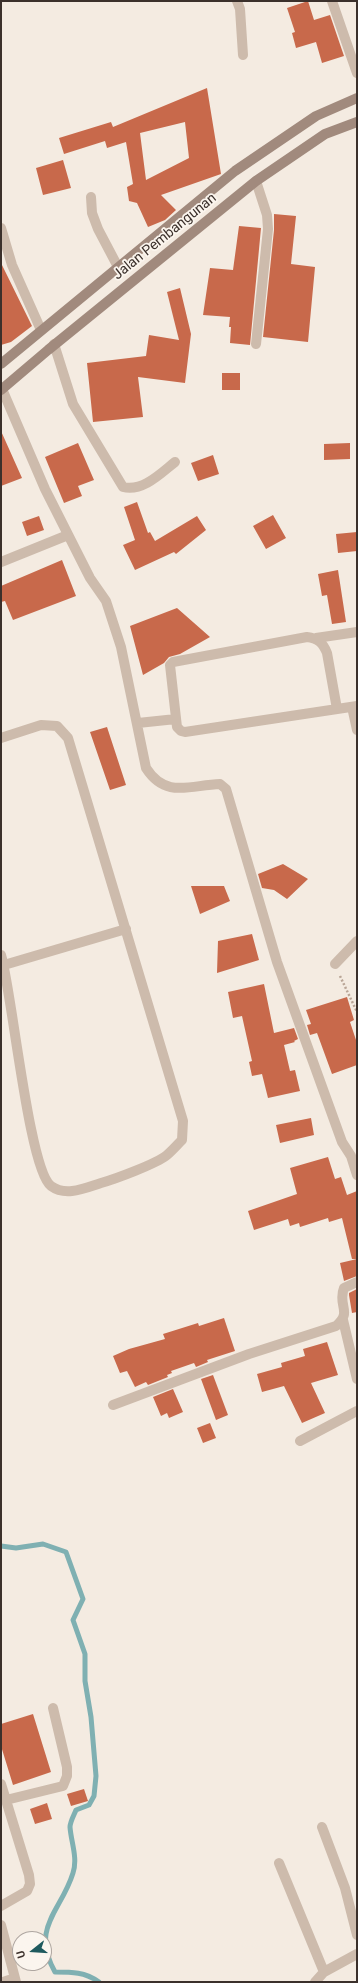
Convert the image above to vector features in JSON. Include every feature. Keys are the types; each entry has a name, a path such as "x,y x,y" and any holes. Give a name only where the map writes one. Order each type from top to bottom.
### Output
{"main road":[{"name":"Jalan Pembangunan","path":"1,364 235,172 316,116 357,98"},
{"name":"Jalan Pembangunan","path":"1,389 54,344 256,180 325,134 357,122"}],"street":[{"path":"237,1 240,9 243,55"},
{"path":"332,1 357,73"},
{"path":"256,180 267,215 268,229 256,344"},
{"path":"91,197 92,213 118,267"},
{"path":"1,228 12,265 41,330"},
{"path":"54,344 73,404 123,487 130,489 144,485 175,462"},
{"path":"1,389 45,489 68,536 90,578 106,601 121,647 138,723 146,768 152,777 160,784 176,789 220,784 226,789 277,962 342,1142 351,1156 357,1175"},
{"path":"1,562 68,536"},
{"path":"357,632 316,638 307,637 173,662 170,668 178,729 185,732 354,707 357,730"},
{"path":"316,638 323,644 327,653 337,709"},
{"path":"138,723 176,719"},
{"path":"1,738 41,725 57,726 68,738 126,929 183,1121 182,1140 167,1155 114,1180 70,1192 51,1186 44,1177 38,1158 18,1055 3,960 126,929"},
{"path":"335,964 357,941"},
{"path":"112,1405 249,1354 336,1326 343,1320 345,1315 341,1294 344,1288 357,1282"},
{"path":"343,1320 357,1379"},
{"path":"300,1441 357,1411"},
{"path":"6,1800 63,1786 67,1776 67,1768 53,1708"},
{"path":"1,1784 29,1875 30,1884 27,1890 1,1906"},
{"path":"322,1826 345,1888 357,1935"},
{"path":"279,1863 324,1972"},
{"path":"1,1925 16,1980 3,1982"},
{"path":"315,1982 324,1972 357,1954"}],"path":[{"path":"335,964 335,971 341,977 357,1012"}],"building":[{"path":"308,1 314,20 330,15 344,56 322,63 316,42 296,48 292,33 295,32 287,8"},
{"path":"207,88 221,174 161,195 176,210 165,220 148,227 137,203 129,201 127,187 133,184 126,142 107,148 105,141 64,154 59,138 111,122 113,127","holes":["185,122 189,158 146,180 140,133"]},
{"path":"63,160 71,188 43,195 36,168"},
{"path":"274,214 296,216 291,264 315,267 308,342 263,337 274,230"},
{"path":"239,226 261,228 250,345 230,343 230,317 203,315 210,268 233,270"},
{"path":"1,263 32,326 11,342 1,345"},
{"path":"180,288 191,334 185,383 138,377 143,417 93,422 87,363 146,356 149,335 179,340 167,292"},
{"path":"222,373 240,373 240,390 222,390"},
{"path":"1,431 22,478 1,486"},
{"path":"78,443 94,480 78,486 82,496 64,503 45,457"},
{"path":"350,443 350,459 324,460 324,444"},
{"path":"213,455 219,474 198,481 191,463"},
{"path":"137,502 148,533 150,532 155,541 197,516 206,530 176,554 174,552 135,570 123,545 135,540 124,507"},
{"path":"273,515 286,538 266,549 253,526"},
{"path":"39,516 44,530 27,536 22,522"},
{"path":"357,532 357,551 338,553 336,534"},
{"path":"62,560 76,596 13,620 5,601 1,602 1,586"},
{"path":"338,570 346,622 332,624 327,595 322,596 318,574"},
{"path":"177,608 210,637 180,654 169,657 164,663 143,675 130,626"},
{"path":"107,727 126,785 110,790 90,732"},
{"path":"283,864 308,879 287,899 274,890 262,888 258,874"},
{"path":"191,886 224,886 230,901 200,914"},
{"path":"252,934 259,960 217,973 218,941"},
{"path":"264,984 274,1033 294,1028 298,1039 294,1041 295,1042 284,1045 290,1071 295,1070 300,1091 268,1098 262,1074 252,1076 249,1062 252,1061 242,1016 233,1018 228,992"},
{"path":"347,997 354,1020 350,1022 357,1043 357,1065 332,1074 317,1033 310,1035 307,1025 311,1024 306,1010"},
{"path":"311,1118 314,1135 280,1143 276,1125"},
{"path":"328,1157 335,1179 341,1177 347,1195 357,1191 357,1259 352,1259 342,1218 329,1222 328,1218 300,1227 299,1223 290,1226 288,1219 254,1230 248,1211 297,1194 290,1168"},
{"path":"357,1259 357,1276 344,1281 340,1263"},
{"path":"357,1289 357,1312 352,1313 349,1293"},
{"path":"224,1318 235,1351 207,1360 208,1362 196,1367 194,1363 171,1371 172,1373 167,1375 168,1377 148,1385 146,1382 135,1387 127,1371 120,1373 113,1356 129,1349 165,1339 163,1334 198,1323 199,1326"},
{"path":"327,1342 338,1375 311,1383 325,1413 302,1423 284,1386 262,1392 257,1374 282,1367 281,1363 305,1356 303,1349"},
{"path":"213,1375 228,1415 216,1420 201,1379"},
{"path":"173,1389 183,1412 169,1418 167,1413 161,1416 153,1397"},
{"path":"210,1423 216,1438 203,1443 197,1428"},
{"path":"33,1714 51,1772 13,1785 1,1746 1,1724"},
{"path":"84,1789 88,1801 71,1806 67,1794"},
{"path":"47,1803 52,1819 35,1824 30,1809"}],"waterway":[{"path":"1,1546 16,1548 43,1544 66,1552 83,1599 73,1620 85,1654 85,1681 91,1717 96,1776 94,1796 89,1805 76,1810 71,1821 70,1827 75,1856 73,1873 68,1887 50,1920 46,1943 48,1956 55,1972 83,1974 99,1982"}]}
